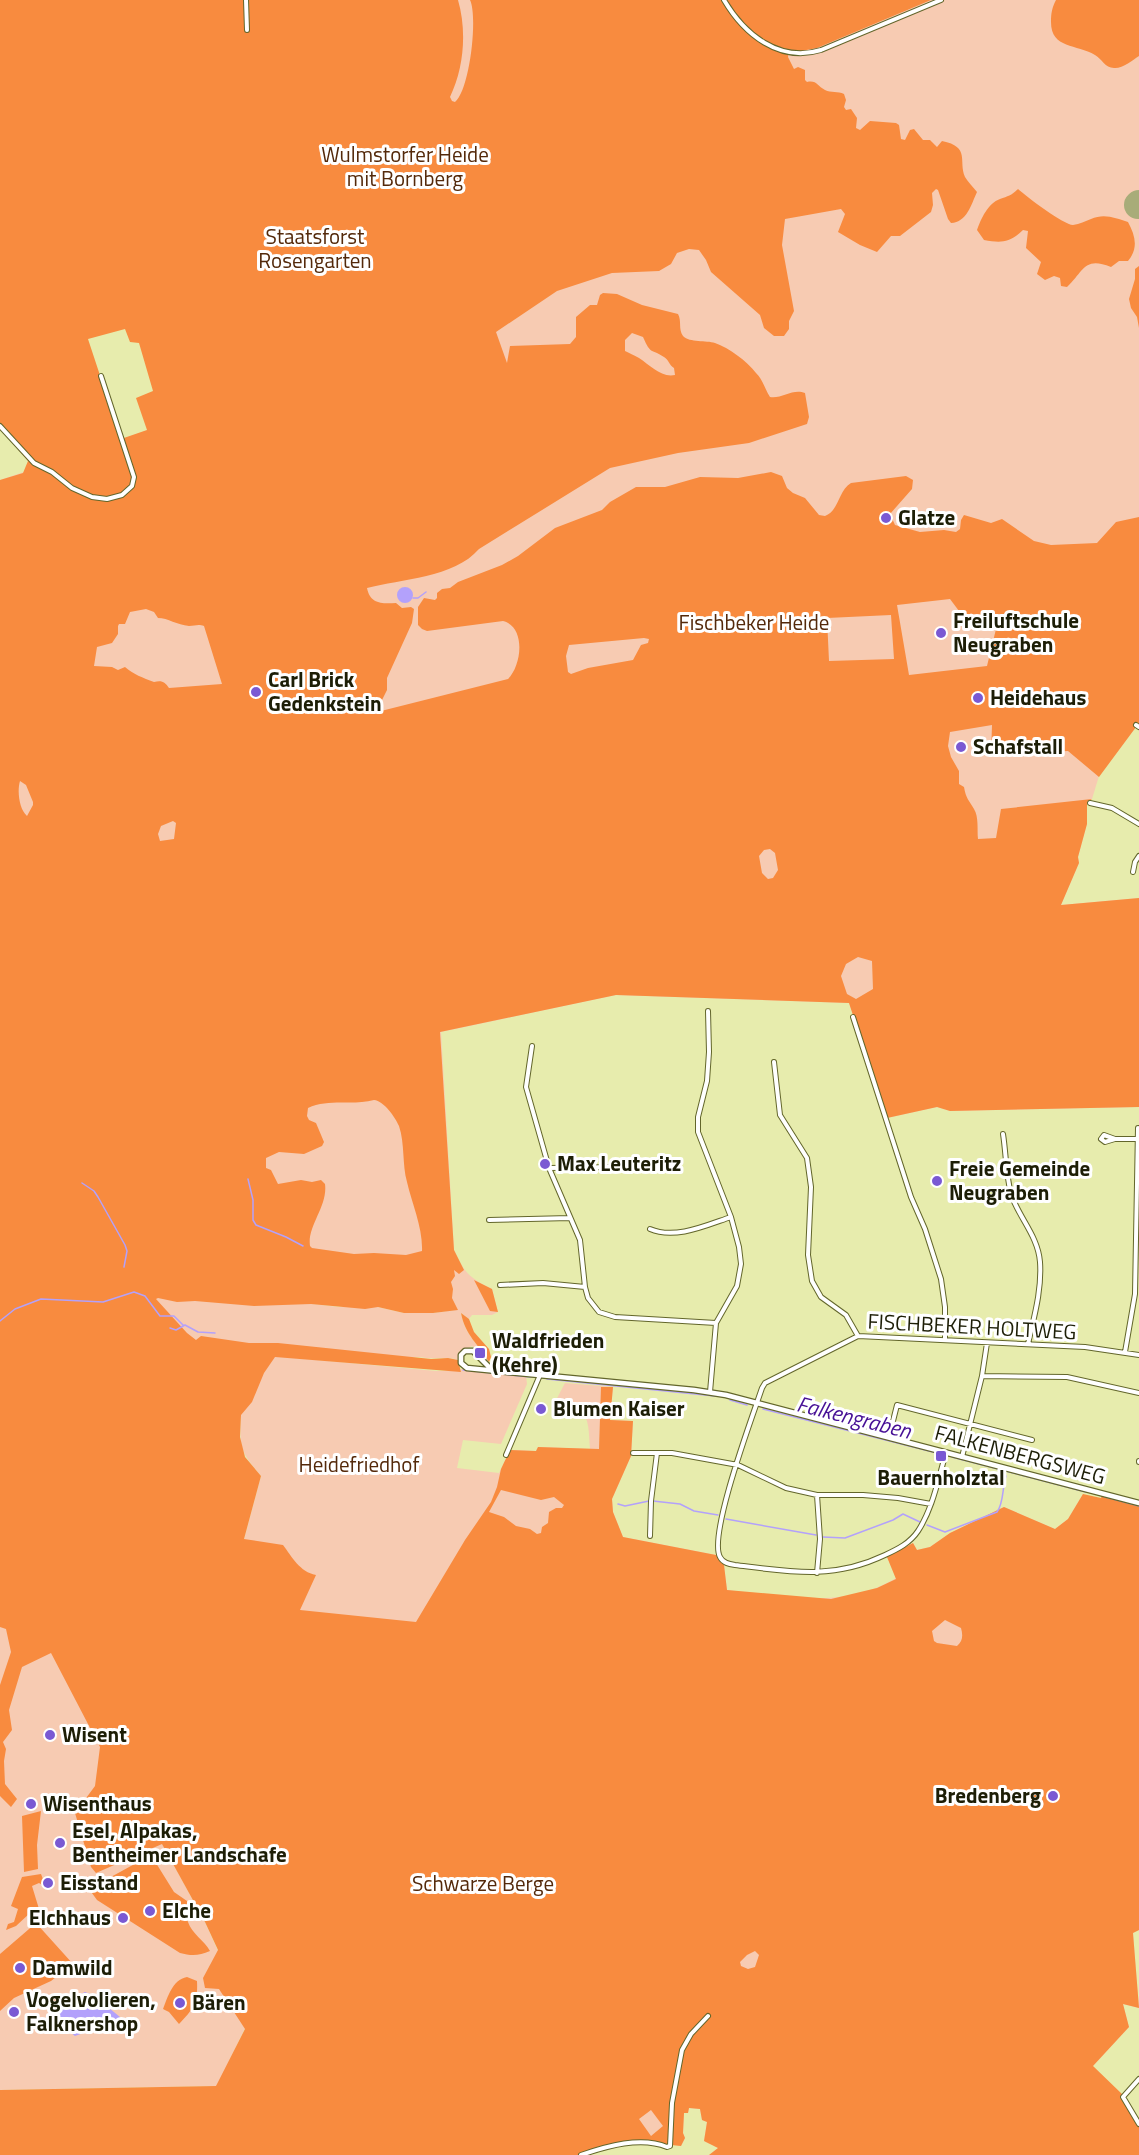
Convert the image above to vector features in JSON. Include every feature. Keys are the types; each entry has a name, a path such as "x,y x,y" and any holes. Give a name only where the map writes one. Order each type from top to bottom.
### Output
{"street":[{"path":"246,0 247,30"},
{"path":"724,0 739,22 758,38 778,50 800,53 821,50 941,0"},
{"path":"0,426 34,464 52,472 72,488 98,498 112,499 122,495 132,486 134,477 101,376"},
{"path":"1090,803 1112,808 1139,824"},
{"path":"1133,872 1139,856"},
{"path":"708,1011 707,1081 698,1117 698,1132 731,1217 741,1264 737,1286 716,1323 710,1392"},
{"path":"853,1017 911,1197 925,1229 941,1279 945,1307 945,1340"},
{"path":"532,1046 526,1087 549,1168 580,1240 585,1287 593,1306 599,1312 607,1315 716,1323"},
{"path":"774,1062 780,1115 807,1158 811,1187 808,1255 812,1281 821,1297 846,1315 858,1336"},
{"path":"1125,1352 1135,1294 1138,1128"},
{"path":"1003,1134 1011,1192 1034,1237 1040,1259 1040,1286 1028,1344"},
{"path":"1115,1139 1137,1139"},
{"path":"549,1168 616,1167"},
{"path":"650,1229 659,1233 673,1233 731,1217"},
{"path":"489,1220 570,1218"},
{"path":"501,1285 543,1283 585,1287"},
{"name":"FISCHBEKER HOLTWEG","path":"757,1403 765,1383 858,1336 1085,1347 1139,1355"},
{"path":"962,1457 982,1376 987,1343"},
{"name":"FALKENBERGSWEG","path":"492,1370 474,1351 466,1350 461,1355 460,1362 465,1367 492,1370 540,1375 710,1392 1139,1503"},
{"path":"506,1455 540,1375"},
{"path":"982,1376 1067,1377 1139,1393"},
{"path":"757,1403 721,1519 718,1551 722,1559 735,1565 817,1573 838,1571 857,1566 904,1546 918,1531 931,1504 946,1452"},
{"path":"889,1437 897,1405 1032,1440"},
{"path":"633,1453 695,1455 738,1465 786,1488 817,1495 886,1497 931,1504"},
{"path":"650,1536 651,1501 657,1453"},
{"path":"817,1495 820,1539 817,1573"},
{"path":"581,2155 613,2145 652,2142 670,2146 672,2103 682,2050 691,2034 708,2016"},
{"path":"1139,2079 1123,2097 1139,2124"}],"green space":[{"name":"Staatsforst Rosengarten","path":"0,0 458,0 463,24 463,49 455,86 450,97 455,102 465,83 471,52 473,21 470,0 931,0 817,48 801,51 789,50 788,57 794,69 798,67 805,70 807,82 815,83 827,91 844,94 846,100 844,107 846,110 851,109 857,118 856,128 860,130 870,121 896,123 899,125 901,139 905,140 910,130 914,129 923,140 930,140 937,147 942,141 957,147 962,155 965,177 977,192 968,212 961,220 951,223 936,189 932,193 931,212 900,236 891,236 877,252 838,232 845,214 841,209 785,219 782,245 794,311 789,321 789,329 784,336 774,336 764,328 760,315 711,272 699,250 689,249 677,253 671,264 659,271 612,273 557,291 496,332 507,363 510,346 570,344 576,337 576,317 590,305 597,305 603,293 617,294 642,305 678,314 683,336 690,340 715,343 737,355 758,376 770,397 796,392 805,393 809,417 807,424 749,443 678,453 610,468 479,549 456,566 426,576 367,588 371,597 377,602 396,603 402,608 414,609 412,623 387,678 387,690 379,706 381,711 508,679 513,673 519,656 518,638 510,625 503,621 427,631 418,625 418,607 424,598 435,600 437,593 442,589 450,588 458,582 502,565 555,528 602,510 610,502 636,487 665,487 700,477 738,478 771,472 782,476 787,488 805,498 819,515 825,516 833,510 843,491 851,483 906,476 913,480 912,489 890,514 895,525 920,532 944,530 956,532 960,529 964,515 991,523 1002,519 1034,541 1051,545 1097,543 1116,522 1139,517 1139,723 1099,777 1068,751 991,755 992,725 950,732 948,746 959,771 959,784 964,787 976,812 978,839 996,838 1001,809 1092,799 1087,802 1087,824 1078,857 1079,863 1061,905 1139,898 1139,1107 950,1111 937,1107 887,1118 849,1003 616,995 440,1032 454,1250 464,1270 459,1274 454,1270 455,1276 451,1282 452,1298 458,1310 404,1313 378,1307 365,1309 311,1304 254,1306 156,1299 196,1340 201,1336 249,1343 278,1343 458,1360 461,1372 275,1357 264,1373 252,1402 241,1415 240,1437 245,1457 261,1476 244,1539 283,1545 305,1571 316,1575 300,1610 416,1622 465,1540 491,1502 501,1469 510,1450 536,1451 538,1447 599,1449 601,1387 613,1387 610,1420 633,1421 631,1456 612,1499 613,1512 623,1537 716,1555 724,1565 727,1590 831,1599 877,1588 896,1579 887,1557 913,1543 917,1550 930,1547 950,1533 1004,1507 1055,1529 1068,1519 1083,1494 1101,1498 1102,1495 1139,1504 1139,1930 1133,1933 1139,2008 1123,2004 1129,2027 1093,2066 1122,2094 1139,2121 1139,2155 709,2155 718,2148 704,2141 707,2122 702,2120 700,2109 689,2108 688,2113 684,2113 685,2138 681,2146 636,2143 581,2155 0,2155 0,2090 216,2086 245,2029 219,1989 205,1988 203,1978 218,1950 162,1844 96,1873 91,1867 75,1813 95,1786 100,1747 51,1653 22,1667 9,1710 12,1730 3,1742 6,1749 5,1784 17,1799 11,1807 0,1796 0,1685 11,1652 6,1629 0,1627 0,480 23,473 28,461 9,439 9,435 0,423","holes":["125,329 130,342 139,343 153,391 136,398 147,430 121,439 88,339","632,333 643,337 649,349 664,357 674,368 675,375 660,373 625,351 625,340","950,599 971,627 996,629 987,666 909,675 897,605","146,609 154,612 158,618 189,626 204,626 222,684 169,688 163,682 146,679 125,667 118,670 112,667 94,666 97,647 112,643 118,634 119,624 125,624 130,612","891,615 894,659 829,661 827,618","649,639 648,643 641,645 633,660 588,668 571,674 568,672 566,656 569,645","20,781 26,785 33,802 27,816 20,804","173,821 176,823 174,839 160,841 158,834 161,826","770,849 775,853 778,870 773,878 768,879 762,873 759,856 764,850","858,957 872,961 873,989 856,999 847,994 841,976 846,964","374,1100 382,1103 395,1118 402,1140 405,1175 419,1225 422,1251 406,1255 354,1254 310,1246 312,1231 324,1200 325,1184 321,1180 312,1182 301,1180 278,1184 271,1170 266,1168 266,1158 279,1152 304,1154 322,1146 324,1142 316,1123 309,1120 307,1116 308,1108 324,1103","501,1490 541,1500 554,1497 564,1505 562,1508 549,1512 548,1523 542,1527 541,1533 537,1534 530,1529 516,1526 504,1517 489,1512","945,1620 961,1628 962,1638 957,1646 934,1641 932,1631","755,1951 759,1955 755,1967 748,1969 741,1966 740,1962 747,1955","651,2110 663,2126 651,2136 639,2119"]},
{"name":"Fischbeker Heide","path":"246,0 1139,0 1139,723 1099,776 1092,799 1087,802 1087,824 1078,857 1079,863 1061,905 1139,898 1139,1107 950,1111 937,1107 887,1118 849,1003 616,995 441,1032 454,1250 468,1274 492,1289 498,1312 492,1315 472,1315 469,1319 461,1313 469,1334 489,1362 472,1346 461,1352 458,1360 420,1357 285,1357 436,1371 464,1369 526,1376 527,1384 501,1444 463,1440 457,1468 499,1473 510,1450 536,1451 538,1447 590,1449 589,1429 585,1416 575,1408 554,1404 565,1383 613,1387 610,1420 633,1421 631,1456 612,1499 613,1512 623,1537 716,1555 724,1565 727,1590 813,1598 856,1594 876,1588 896,1578 887,1557 913,1543 917,1550 930,1547 950,1533 1004,1507 1055,1529 1068,1519 1083,1494 1139,1930 1133,1933 1139,2008 1123,2004 1129,2027 1093,2066 709,2155 718,2148 704,2141 707,2122 702,2120 700,2109 689,2108 688,2113 684,2113 685,2138 681,2146 289,2075 141,1285 87,1191 13,1169 0,480 172,422","holes":["313,1304 454,1310 404,1313 378,1307","241,1416 241,1443 245,1455 261,1476 244,1539 206,1456"]},
{"path":"1056,0 1139,0 1139,56 1120,67 1111,68 1095,55 1060,41 1052,31 1051,22"},
{"path":"1018,189 1068,224 1076,225 1101,216 1128,222 1135,242 1134,251 1128,261 1119,261 1111,267 1090,264 1067,287 1061,286 1060,278 1054,276 1045,280 1037,274 1041,262 1026,248 1028,231 1023,230 1009,240 995,242 984,240 977,230 992,204"},
{"path":"1139,266 1139,328 1129,299 1135,279 1135,269"},
{"path":"474,1280 492,1289 498,1312 490,1311"},
{"path":"461,1313 469,1319 474,1332 489,1349 491,1357 489,1362 469,1334"},
{"path":"0,1609 37,1615 205,1922 249,2020 217,2086 0,2090"},
{"path":"41,1811 37,1845 38,1869 24,1872 22,1816"},
{"name":"Elche","path":"151,1855 174,1892 187,1901 188,1922 210,1951 195,1955 180,1953 97,1900 89,1889"},
{"path":"41,1874 46,1887 39,1883 32,1886 39,1909 33,1915 30,1913 16,1926 6,1930 8,1924 14,1922 18,1909 11,1906 22,1877"},
{"path":"36,1923 73,1964 51,1981 14,1998 0,2011 0,1954"},
{"name":"Bären","path":"187,1977 197,1981 196,2000 192,2009 179,2024 169,2012 163,2009 174,1985"}],"shaded area":[{"path":"402,587 408,587 413,595 411,601 402,603 397,598 397,592"},
{"path":"85,1992 93,1995 120,2017 120,2023 106,2025 75,2036 56,2021 63,2005"}],"waterway":[{"path":"413,598 418,598 426,592"},
{"path":"248,1179 253,1200 253,1220 256,1225 303,1246"},
{"path":"82,1183 94,1191 125,1245 127,1251 124,1267"},
{"path":"0,1321 15,1309 41,1299 103,1302 134,1292 145,1296 160,1316 174,1316 183,1325"},
{"path":"170,1328 176,1330 185,1325 198,1332 215,1333"},
{"name":"Falkengraben","path":"463,1370 531,1377"},
{"name":"Falkengraben","path":"547,1379 715,1396"},
{"name":"Falkengraben","path":"730,1400 747,1405"},
{"name":"Falkengraben","path":"763,1409 937,1453"},
{"name":"Falkengraben","path":"952,1457 1086,1492"},
{"path":"927,1525 945,1532 997,1512 1001,1504 1006,1476"},
{"name":"Falkengraben","path":"1102,1496 1139,1506"},
{"path":"618,1504 625,1506 649,1501"},
{"path":"653,1501 680,1504 694,1511 718,1515"},
{"path":"823,1537 845,1538 903,1514 920,1522"},
{"path":"726,1519 816,1535"}],"place":[{"name":"Glatze","path":"886,518"},
{"name":"Freiluftschule Neugraben","path":"941,633"},
{"name":"Carl Brick Gedenkstein","path":"256,692"},
{"name":"Heidehaus","path":"978,698"},
{"name":"Schafstall","path":"961,747"},
{"name":"Max Leuteritz","path":"545,1164"},
{"name":"Freie Gemeinde Neugraben","path":"937,1181"},
{"name":"Waldfrieden (Kehre)","path":"480,1353"},
{"name":"Blumen Kaiser","path":"541,1409"},
{"name":"Bauernholztal","path":"941,1456"},
{"name":"Wisent","path":"50,1735"},
{"name":"Bredenberg","path":"1053,1796"},
{"name":"Wisenthaus","path":"31,1804"},
{"name":"Esel, Alpakas, Bentheimer Landschafe","path":"60,1843"},
{"name":"Eisstand","path":"48,1883"},
{"name":"Elche","path":"150,1911"},
{"name":"Elchhaus","path":"123,1918"},
{"name":"Damwild","path":"20,1968"},
{"name":"Bären","path":"180,2003"},
{"name":"Vogelvolieren, Falknershop","path":"14,2012"}],"park label":[{"name":"Wulmstorfer Heide mit Bornberg","path":"405,167"},
{"name":"Heidefriedhof","path":"359,1465"},
{"name":"Schwarze Berge","path":"483,1884"}]}
